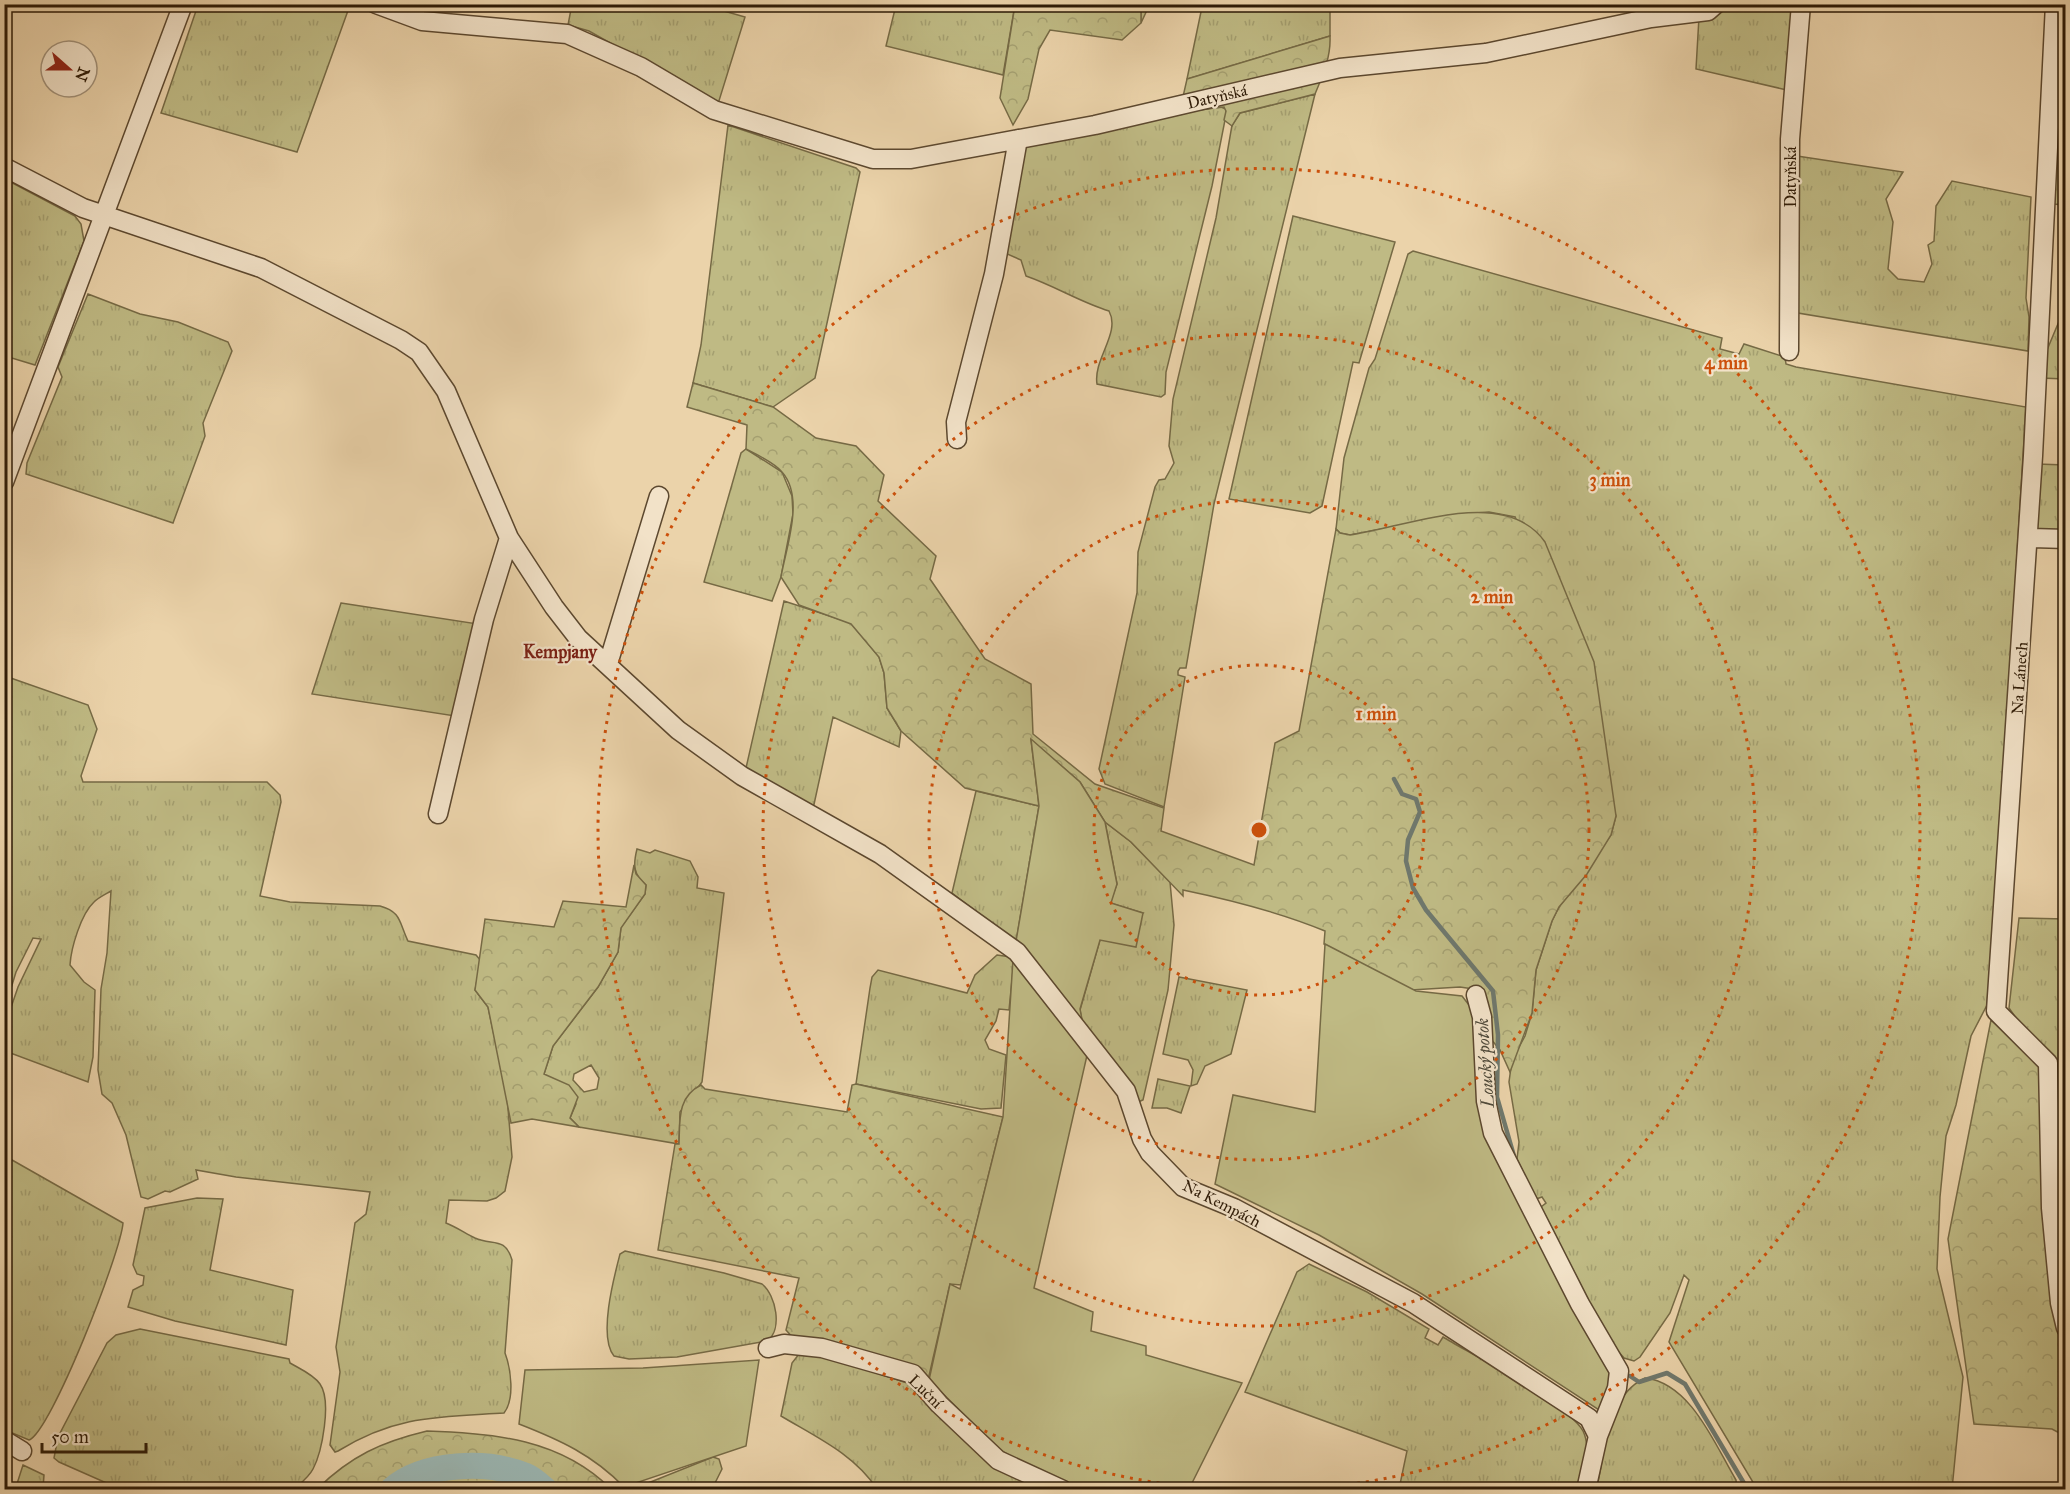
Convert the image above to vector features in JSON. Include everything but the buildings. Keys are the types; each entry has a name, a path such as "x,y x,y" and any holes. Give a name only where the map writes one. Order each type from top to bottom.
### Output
{"street":[{"path":"4,482 106,216 183,4"},
{"name":"Datyňská","path":"376,4 422,21 567,34 641,67 714,110 873,159 911,159 1107,122 1340,68 1486,53 1651,18 1708,11 1716,4"},
{"name":"Datyňská","path":"1789,351 1790,139 1801,4"},
{"name":"Na Lánech","path":"2055,4 2028,538 1996,1011 2048,1063 2058,1207 2060,1303 2066,1328"},
{"path":"957,439 956,422 994,274 1018,139"},
{"name":"Na Kempách","path":"4,167 70,202 261,268 401,340 419,352 446,391 508,538 566,625 678,730 742,776 880,854 1017,952 1126,1091 1142,1139 1150,1153 1183,1186 1234,1209 1413,1303 1589,1418 1598,1436"},
{"path":"608,664 659,496"},
{"path":"438,814 481,630 508,538"},
{"path":"2028,538 2066,539"},
{"path":"1476,995 1482,1017 1486,1101 1493,1133 1580,1304 1618,1371 1617,1388 1598,1436 1586,1490"},
{"name":"Luční","path":"768,1348 784,1344 822,1348 913,1374 939,1404 998,1460 1063,1490"},
{"path":"4,1440 22,1451"}],"green space":[{"path":"572,4 703,5 745,17 718,104 589,31 568,25"},
{"path":"198,5 350,5 297,152 161,113"},
{"path":"896,5 1015,5 1003,75 886,46"},
{"path":"1015,5 1141,5 1141,23 1122,40 1050,30 1039,49 1028,99 1013,125 1000,98"},
{"path":"1141,5 1330,5 1330,36 1187,79 1202,7 1148,8 1141,23"},
{"path":"1728,5 1795,5 1787,90 1696,69 1699,17"},
{"path":"1330,36 1328,59 1315,94 1240,113 1232,126 1224,120 1226,111 1224,107 1188,111 1182,101 1187,79"},
{"path":"2058,54 2066,54 2065,205 2053,204"},
{"path":"1315,94 1214,504 1186,668 1180,668 1178,671 1178,675 1185,677 1164,807 1105,784 1099,769 1137,593 1138,552 1155,487 1159,480 1165,479 1174,463 1169,446 1173,399 1216,218 1232,125 1240,113"},
{"path":"1221,107 1226,109 1226,115 1212,186 1166,372 1165,394 1161,397 1097,384 1099,365 1112,328 1109,311 1026,276 1021,260 1005,253 1025,146 1142,118"},
{"path":"728,125 856,168 860,172 815,378 773,407 693,383 701,345"},
{"path":"1797,156 1903,172 1886,199 1893,222 1888,269 1898,279 1924,282 1932,264 1928,245 1934,241 1936,206 1952,181 2031,197 2026,298 2029,317 2028,351 1792,312"},
{"path":"5,179 75,216 81,224 84,241 35,365 5,356"},
{"path":"1293,216 1395,242 1359,363 1353,362 1322,506 1310,513 1229,499"},
{"path":"1413,251 1722,338 1720,349 1739,354 1744,344 1785,357 1786,364 1796,367 2026,407 1997,882 1987,1005 1971,1036 1956,1105 1946,1136 1940,1197 1937,1269 1963,1377 1952,1489 1757,1489 1669,1342 1689,1280 1684,1275 1670,1313 1640,1357 1634,1361 1624,1358 1609,1341 1541,1207 1546,1203 1542,1197 1536,1199 1517,1159 1519,1142 1509,1082 1512,1060 1525,1036 1532,1013 1536,970 1559,907 1611,835 1616,816 1515,517 1489,512 1461,514 1350,535 1340,533 1336,529 1344,458 1369,368 1375,359 1408,254"},
{"path":"88,294 140,314 178,322 228,342 232,351 203,423 205,436 173,523 26,474 27,463 62,377 58,367"},
{"path":"2065,307 2065,379 2041,378 2042,362"},
{"path":"693,383 773,407 816,438 856,446 884,475 878,501 936,556 930,579 985,659 1031,684 1033,734 1095,784 1164,808 1161,831 1254,865 1275,743 1299,731 1336,529 1340,533 1350,535 1454,514 1481,513 1506,516 1527,525 1545,542 1594,662 1616,816 1611,835 1587,874 1559,907 1552,921 1536,970 1532,1013 1510,1072 1500,1050 1490,1038 1488,1003 1480,990 1460,987 1411,990 1324,944 1325,931 1237,902 1183,890 1183,896 1131,842 1105,822 1080,782 1031,740 1039,806 965,788 901,731 887,708 884,673 879,657 851,624 799,605 781,577 792,523 792,495 789,483 775,465 746,449 747,425 687,407"},
{"path":"746,449 782,472 792,496 793,514 781,577 772,601 704,582 741,453"},
{"path":"2037,464 2065,465 2065,533 2045,532 2034,527"},
{"path":"784,601 851,623 879,657 884,673 887,708 901,731 899,747 833,717 813,809 746,768"},
{"path":"341,603 478,624 455,716 312,694"},
{"path":"5,676 88,705 97,729 81,776 83,782 267,782 280,795 281,802 260,896 290,902 387,908 396,915 408,941 476,955 481,961 475,990 488,1007 507,1096 512,1157 505,1191 487,1201 449,1200 446,1223 475,1238 502,1245 509,1252 512,1260 505,1353 509,1367 511,1392 504,1413 418,1420 379,1430 335,1452 330,1445 340,1372 336,1347 355,1223 366,1214 370,1192 236,1177 196,1170 198,1179 148,1199 141,1197 126,1135 112,1103 102,1094 98,1070 101,989 107,953 111,891 89,907 75,941 70,965 84,982 95,990 93,1057 88,1082 5,1051 5,1025 18,987 41,939 33,938 16,972 5,1008"},
{"path":"1031,739 1080,782 1105,822 1117,884 1111,903 1143,913 1136,947 1100,940 1080,1009 1088,1051 1034,1288 1093,1312 1091,1331 1146,1346 1146,1355 1242,1383 1189,1489 1078,1490 1042,1474 1000,1450 929,1380 950,1284 960,1289 1003,1117 1013,959 1039,806"},
{"path":"976,791 1039,806 1016,942 952,893"},
{"path":"1105,822 1131,842 1170,882 1174,925 1168,990 1143,1100 1138,1102 1082,1021 1080,1010 1100,940 1143,913 1110,903 1117,884"},
{"path":"637,849 650,853 655,850 690,861 698,877 697,888 724,893 702,1082 680,1112 679,1144 579,1127 570,1118 576,1104 544,1074 553,1046 598,987 618,952 621,927 645,894 646,885 635,869","holes":["591,1065 599,1078 597,1089 584,1092 573,1080 574,1074"]},
{"path":"634,865 636,874 646,885 645,894 621,928 618,952 598,987 553,1046 544,1074 569,1085 578,1097 570,1118 579,1127 532,1119 511,1123 488,1007 475,990 485,919 554,927 563,901 626,907"},
{"path":"2019,918 2065,919 2065,1133 2051,1133 2048,1063 2009,1008"},
{"path":"1325,944 1416,991 1462,996 1476,1014 1485,1120 1617,1379 1599,1410 1422,1294 1319,1235 1215,1184 1233,1095 1315,1112"},
{"path":"997,955 1011,957 1014,960 1009,1010 999,1009 996,1021 985,1040 989,1049 1006,1055 1001,1108 981,1109 856,1084 872,977 878,970 967,993 975,975"},
{"path":"1179,977 1247,990 1231,1054 1205,1066 1197,1084 1191,1086 1193,1070 1188,1060 1163,1054"},
{"path":"1991,1020 2048,1071 2066,1328 2065,1436 2052,1429 1974,1424 1948,1239"},
{"path":"1158,1079 1190,1086 1181,1113 1167,1108 1152,1108"},
{"path":"856,1084 1003,1117 961,1285 950,1284 926,1389 803,1349 786,1330 799,1278 658,1250 675,1144 679,1144 681,1110 693,1090 701,1085 705,1089 847,1112 852,1085"},
{"path":"5,1156 123,1223 111,1268 84,1339 53,1407 39,1430 29,1440 5,1430"},
{"path":"197,1198 223,1199 210,1270 293,1290 286,1345 175,1321 128,1307 133,1290 143,1285 144,1276 137,1274 133,1265 145,1208"},
{"path":"625,1251 762,1284 771,1296 776,1312 775,1329 772,1336 767,1341 677,1357 629,1359 614,1356 609,1347 607,1321 614,1277 620,1254"},
{"path":"1309,1264 1367,1292 1429,1329 1425,1338 1438,1345 1443,1337 1560,1408 1574,1420 1586,1438 1586,1460 1579,1490 1399,1489 1407,1451 1245,1392 1297,1272"},
{"path":"140,1329 289,1359 290,1363 314,1377 324,1392 325,1414 320,1451 307,1477 294,1489 120,1489 54,1458 58,1437 107,1343 116,1335"},
{"path":"803,1349 926,1389 998,1460 1054,1489 877,1489 846,1456 781,1416 792,1363"},
{"path":"759,1360 746,1446 624,1487 588,1457 519,1424 525,1370 643,1368"},
{"path":"1645,1378 1661,1382 1676,1391 1688,1403 1710,1434 1736,1480 1737,1489 1596,1490 1605,1443 1615,1412 1622,1398"},
{"path":"427,1431 501,1437 548,1449 571,1459 611,1489 317,1489 355,1459 381,1445"},
{"path":"713,1457 719,1459 722,1469 712,1489 633,1489"},
{"path":"23,1465 44,1475 43,1489 15,1490"}],"waterway":[{"name":"Loucký potok","path":"1394,779 1402,794 1416,799 1420,812 1408,840 1406,861 1413,888 1426,910 1493,991 1498,1035 1497,1097 1514,1156"},
{"name":"Loucký potok","path":"1630,1376 1639,1382 1667,1373 1685,1384 1748,1490"},
{"path":"392,1490 421,1474 457,1466 511,1471 534,1480 545,1490"}],"district":[{"name":"Kempjany","path":"560,652"}]}
